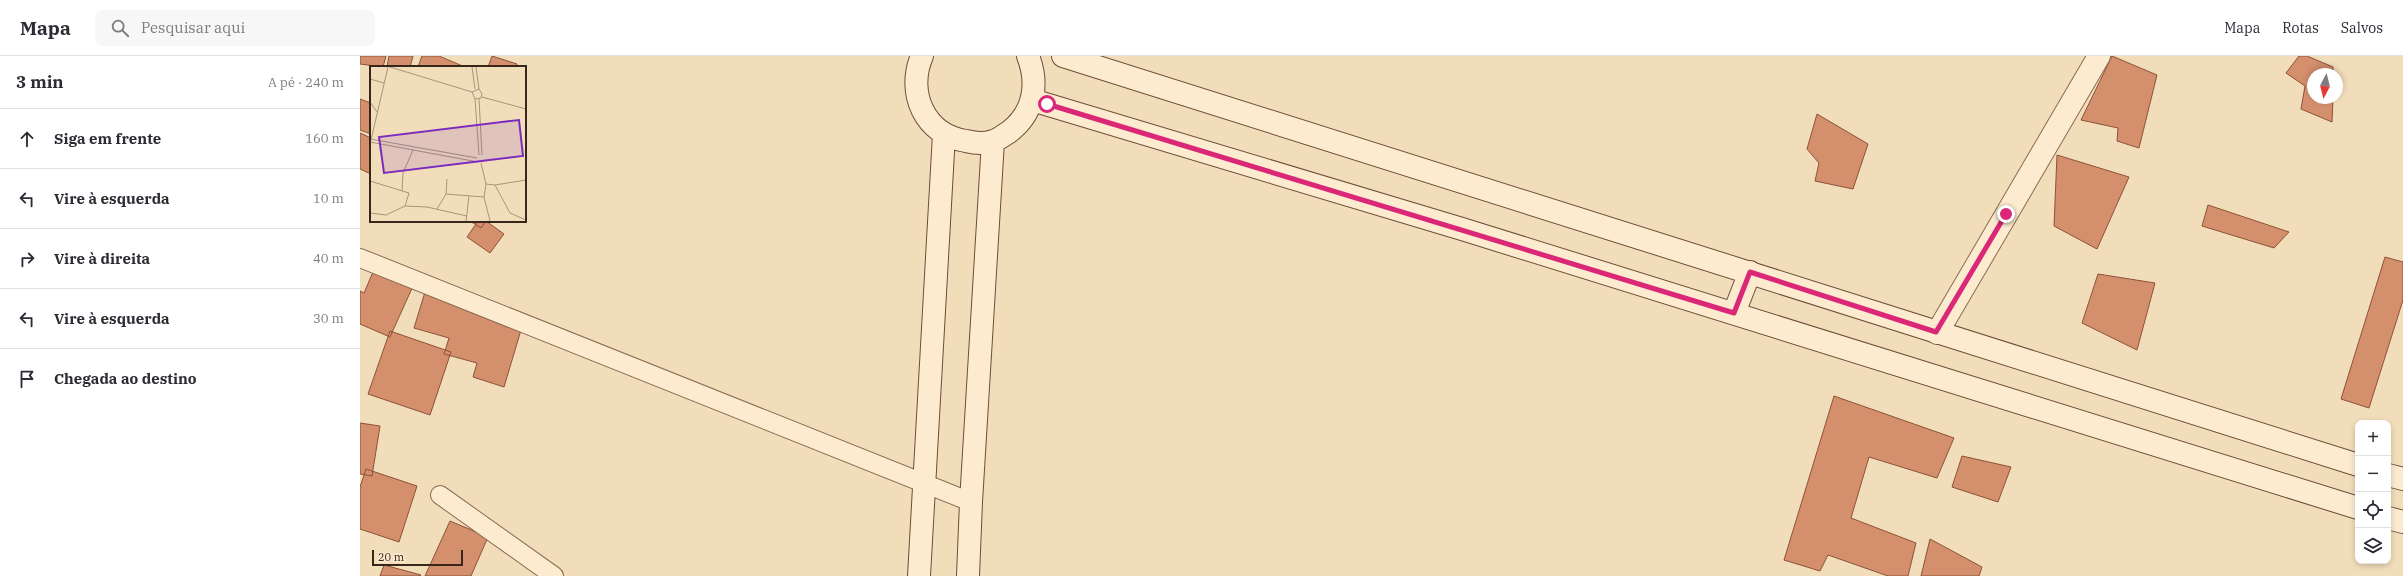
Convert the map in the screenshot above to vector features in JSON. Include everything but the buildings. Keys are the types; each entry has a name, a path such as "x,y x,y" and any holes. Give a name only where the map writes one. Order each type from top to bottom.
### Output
{"street":[{"path":"922,56 917,67 915,82 917,98 923,112 932,125 944,134 958,140 974,142 993,141 1016,126 1026,114 1032,100 1034,84 1033,69 1028,56"},
{"path":"1063,56 2355,464"},
{"path":"1936,332 2099,56"},
{"path":"1032,100 1462,229 2355,507"},
{"path":"919,576 944,134"},
{"path":"968,576 971,502 993,141"},
{"path":"1734,313 1750,272"},
{"path":"2391,475 2403,479"},
{"path":"2391,519 2403,522"}],"lane":[{"path":"360,258 971,502"},
{"path":"440,495 554,576"}],"route":[{"path":"1047,104 1734,313 1750,272 1936,332 2006,214"}]}
